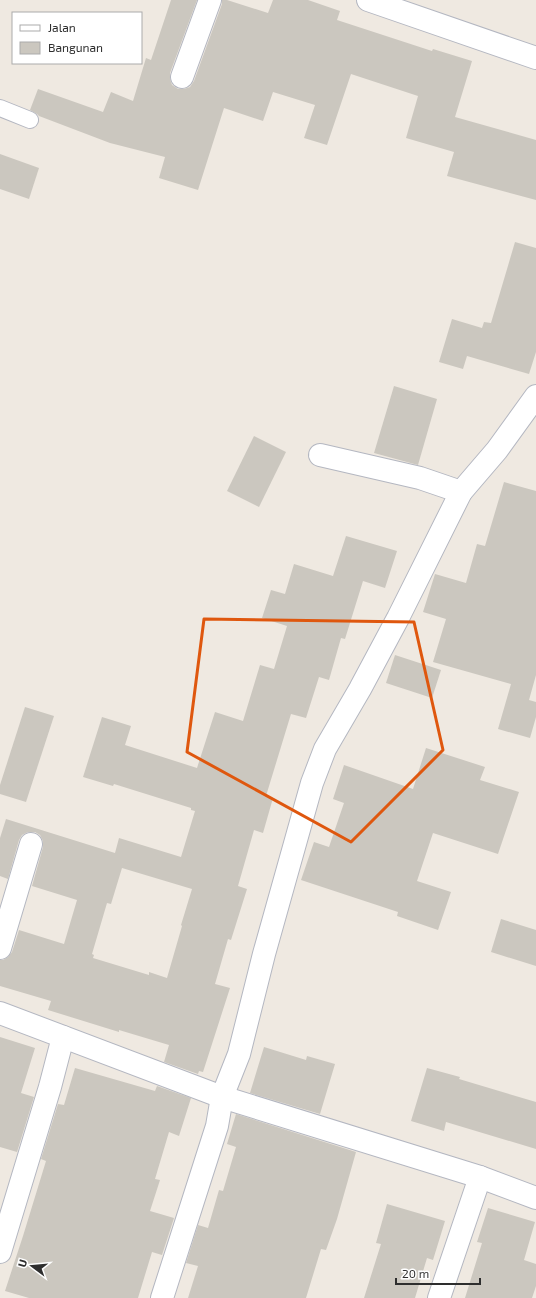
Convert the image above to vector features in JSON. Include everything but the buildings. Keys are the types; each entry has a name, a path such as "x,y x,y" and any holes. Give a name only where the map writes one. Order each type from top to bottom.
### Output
{"street":[{"path":"182,77 210,0"},
{"path":"368,0 536,58"},
{"path":"162,1298 217,1126 222,1097 239,1054 266,946 312,783 325,749 360,689 398,618 461,492 497,450 536,396"},
{"path":"320,455 420,478 461,492"},
{"path":"0,948 31,844"},
{"path":"0,1013 222,1097 480,1177 536,1198"},
{"path":"0,1252 50,1087 63,1037"},
{"path":"439,1298 480,1177"}],"lane":[{"path":"0,108 30,120"}],"highlighted area":[{"path":"204,619 414,622 443,750 351,842 187,752"}]}
